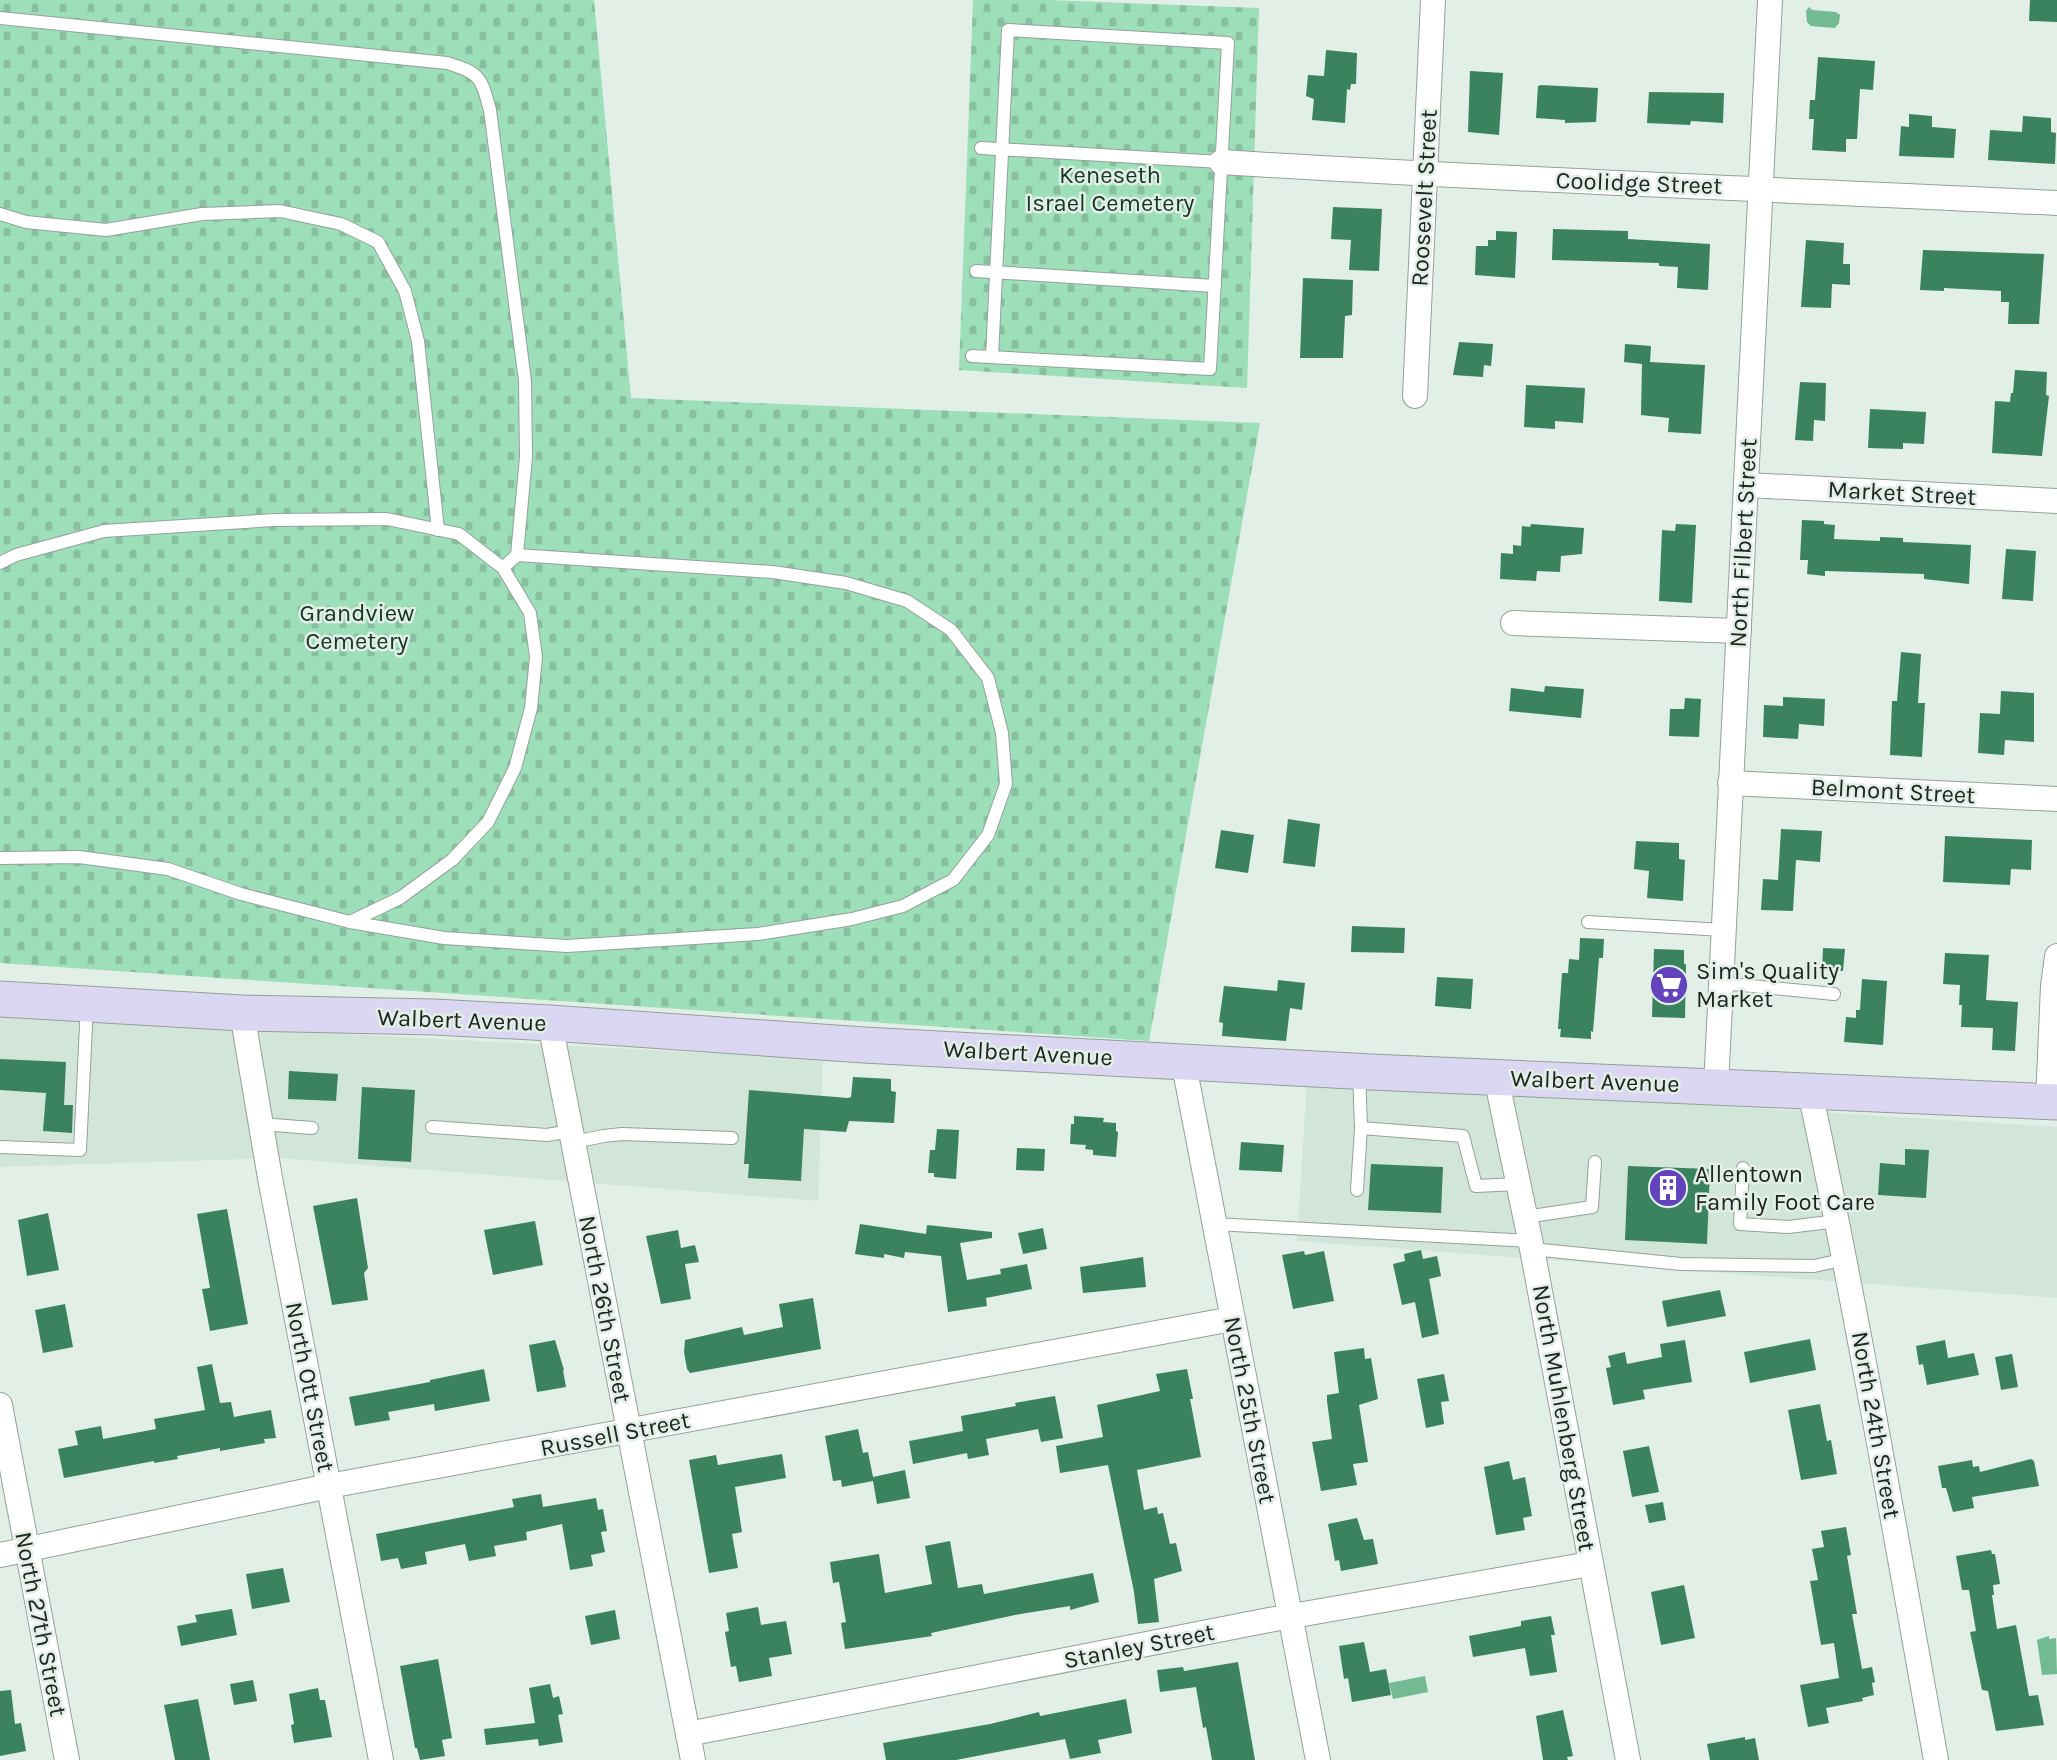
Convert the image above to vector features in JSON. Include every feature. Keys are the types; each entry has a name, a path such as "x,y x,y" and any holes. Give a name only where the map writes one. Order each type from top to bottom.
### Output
{"main road":[{"name":"Walbert Avenue","path":"0,999 242,1013 434,1017 550,1023 864,1045 1183,1060 1359,1072 2053,1102"}],"street":[{"name":"Roosevelt Street","path":"1415,396 1433,0"},
{"name":"North Filbert Street","path":"1716,1086 1770,0"},
{"name":"Coolidge Street","path":"1221,162 1424,175 2057,203"},
{"name":"Market Street","path":"1747,485 2057,501"},
{"path":"1513,623 1739,631"},
{"name":"Belmont Street","path":"1730,783 2057,799"},
{"path":"2053,1102 2053,986 2057,956"},
{"name":"North Ott Street","path":"242,1013 381,1760"},
{"name":"North 26th Street","path":"550,1023 693,1760"},
{"name":"North 25th Street","path":"1183,1060 1318,1760"},
{"name":"North Muhlenberg Street","path":"1496,1077 1529,1236 1628,1760"},
{"name":"North 24th Street","path":"1810,1091 1877,1423 1936,1760"},
{"name":"Russell Street","path":"0,1555 329,1486 1232,1319"},
{"name":"North 27th Street","path":"0,1405 66,1760"},
{"name":"Stanley Street","path":"688,1734 1290,1617 1590,1564"}],"lane":[{"path":"0,18 447,63 469,69 482,82 490,110 525,381 526,457 517,555 503,568"},
{"path":"972,356 1210,369 1228,43 1008,30 992,357"},
{"path":"981,148 1221,162"},
{"path":"0,214 26,222 106,230 202,214 281,211 341,224 378,242 405,290 418,341 438,530"},
{"path":"976,271 1215,286"},
{"path":"0,563 16,555 104,531 274,520 387,519 459,534 503,568 530,613 536,657 531,708 515,768 488,822 452,860 400,898 350,922"},
{"path":"0,859 79,858 168,869 241,894 350,922 444,938 567,946 758,934 852,919 903,906 953,880 988,835 1006,784 1003,733 988,678 951,630 908,601 846,583 773,572 517,555"},
{"path":"1588,922 1723,930"},
{"path":"1721,983 1834,995"},
{"path":"0,1147 80,1150 87,1004"},
{"path":"1357,1190 1361,1128 1359,1072"},
{"path":"261,1124 312,1128"},
{"path":"432,1127 572,1137 622,1135 732,1138"},
{"path":"1361,1128 1463,1136 1476,1186 1518,1184"},
{"path":"1529,1236 1592,1207 1595,1162"},
{"path":"1743,1168 1740,1224 1788,1227 1838,1221"},
{"path":"1214,1224 1529,1236 1681,1264 1814,1266 1846,1259"}],"shaded area":[{"path":"1809,7 1812,10 1836,12 1840,15 1839,23 1835,28 1811,26 1807,22 1806,11"},
{"path":"0,1016 823,1059 818,1201 276,1158 0,1167"},
{"path":"1307,1080 2057,1127 2057,1298 1297,1241"},
{"path":"2049,1636 2049,1639 2056,1638 2057,1674 2042,1675 2037,1640"},
{"path":"1425,1676 1428,1692 1393,1699 1389,1683"}],"green space":[{"name":"Grandview Cemetery","path":"0,0 594,0 631,398 1260,423 1149,1041 0,963"},
{"name":"Keneseth Israel Cemetery","path":"973,0 1259,8 1247,388 959,370"}],"building":[{"path":"2030,0 2057,0 2057,22 2029,21"},
{"path":"1326,50 1357,53 1356,84 1351,84 1350,90 1347,89 1345,123 1312,120 1314,99 1306,96 1308,75 1324,76"},
{"path":"1818,57 1875,61 1873,90 1860,89 1857,139 1846,139 1846,152 1812,150 1814,119 1809,119 1810,100 1815,100"},
{"path":"1470,71 1503,73 1499,135 1468,132"},
{"path":"1538,86 1598,88 1596,122 1565,123 1565,120 1536,118"},
{"path":"1649,92 1724,93 1723,123 1647,123"},
{"path":"1909,114 1932,116 1932,127 1956,129 1954,158 1899,156 1901,126 1909,127"},
{"path":"2023,116 2051,118 2051,132 2056,133 2055,164 1988,160 1990,130 2022,132"},
{"path":"1333,207 1382,209 1379,271 1349,270 1351,240 1331,239"},
{"path":"1553,229 1628,231 1628,239 1710,244 1708,290 1677,288 1678,267 1659,266 1659,263 1552,260"},
{"path":"1496,231 1517,232 1515,278 1475,275 1476,246 1488,246 1488,240 1496,240"},
{"path":"1806,240 1844,243 1843,264 1850,264 1850,285 1832,284 1831,308 1801,307"},
{"path":"1923,250 2044,254 2039,324 2008,324 2009,302 2001,302 2001,291 1944,288 1944,291 1920,290"},
{"path":"1303,278 1353,280 1352,315 1345,316 1343,358 1300,358"},
{"path":"1459,342 1493,344 1491,366 1484,365 1483,377 1453,375"},
{"path":"1625,344 1651,346 1650,362 1705,365 1701,434 1668,432 1669,418 1641,415 1642,364 1624,362"},
{"path":"2015,370 2047,372 2046,395 2049,396 2042,456 1992,453 1995,401 2010,402"},
{"path":"1800,382 1826,383 1825,421 1814,420 1813,441 1795,440"},
{"path":"1526,385 1585,388 1583,423 1555,421 1555,429 1524,427"},
{"path":"1870,409 1926,412 1924,444 1903,443 1903,449 1868,448"},
{"path":"1802,520 1824,521 1824,524 1835,525 1834,539 1880,541 1880,537 1903,538 1903,542 1971,545 1969,584 1924,579 1924,574 1825,571 1825,576 1807,574 1808,560 1800,560"},
{"path":"1531,524 1584,528 1582,554 1561,556 1560,572 1537,571 1536,581 1500,579 1501,553 1513,554 1513,545 1521,546 1522,526 1530,527"},
{"path":"1676,524 1696,525 1692,603 1659,601 1662,530 1675,531"},
{"path":"2006,549 2036,551 2033,601 2002,599"},
{"path":"1901,652 1921,654 1918,703 1925,703 1922,757 1890,755 1892,701 1897,701"},
{"path":"1545,686 1584,689 1581,718 1509,711 1511,688 1544,692"},
{"path":"2001,691 2034,693 2034,742 2005,740 2004,755 1978,753 1980,713 2000,714"},
{"path":"1783,697 1825,699 1824,726 1799,724 1798,739 1763,737 1764,705 1783,706"},
{"path":"1685,698 1701,699 1699,737 1669,736 1670,709 1684,709"},
{"path":"1288,819 1320,824 1315,867 1283,863"},
{"path":"1781,829 1822,831 1820,862 1796,860 1793,911 1761,910 1763,879 1778,880"},
{"path":"1221,830 1254,835 1248,873 1215,868"},
{"path":"1945,836 2032,840 2031,870 2011,869 2010,885 1943,882"},
{"path":"1636,841 1679,843 1679,859 1685,860 1683,901 1647,898 1649,871 1634,869"},
{"path":"1352,926 1405,928 1404,953 1351,952"},
{"path":"1580,938 1604,939 1603,958 1599,958 1591,1039 1560,1037 1561,1029 1558,1029 1562,973 1568,973 1569,959 1579,960"},
{"path":"1823,948 1845,949 1843,971 1822,970"},
{"name":"Sim's Quality Market","path":"1654,949 1684,950 1685,1018 1652,1017"},
{"path":"1945,953 1989,955 1986,1000 2018,1002 2015,1051 1992,1050 1993,1028 1961,1027 1960,985 1943,984"},
{"path":"1437,977 1473,979 1471,1009 1435,1006"},
{"path":"1862,979 1887,981 1883,1045 1844,1042 1846,1017 1856,1018 1856,1010 1860,1010"},
{"path":"1278,980 1305,983 1302,1010 1290,1008 1286,1041 1222,1036 1223,1023 1219,1022 1224,986 1277,991"},
{"path":"0,1059 66,1062 64,1105 73,1105 72,1133 43,1131 46,1093 0,1090"},
{"path":"289,1071 338,1074 336,1101 288,1099"},
{"path":"853,1077 891,1079 891,1091 896,1092 894,1123 849,1121 846,1132 804,1129 801,1181 748,1178 749,1164 744,1164 749,1090 848,1098 851,1097"},
{"path":"362,1087 415,1090 411,1162 358,1159"},
{"path":"1074,1116 1104,1118 1103,1122 1116,1123 1116,1157 1093,1155 1093,1150 1085,1149 1086,1145 1070,1144"},
{"path":"937,1129 959,1130 956,1179 934,1177 934,1173 928,1173 930,1150 935,1150"},
{"path":"1241,1142 1284,1145 1282,1172 1239,1170"},
{"path":"1017,1148 1045,1149 1044,1171 1016,1170"},
{"path":"1905,1149 1929,1150 1926,1198 1878,1195 1880,1163 1905,1165"},
{"path":"1371,1164 1443,1167 1441,1213 1368,1210"},
{"name":"Allentown Family Foot Care","path":"1628,1166 1710,1169 1707,1244 1625,1240"},
{"path":"357,1198 368,1268 364,1273 368,1300 332,1305 313,1206"},
{"path":"227,1209 248,1324 210,1331 202,1289 210,1288 197,1214"},
{"path":"48,1213 59,1270 27,1276 18,1220"},
{"path":"535,1221 543,1265 493,1275 484,1230"},
{"path":"860,1224 926,1234 927,1225 992,1232 992,1238 960,1243 967,1280 1001,1274 1000,1269 1027,1264 1032,1289 986,1298 987,1306 948,1312 941,1256 905,1252 904,1258 884,1254 884,1258 855,1254"},
{"path":"1043,1228 1047,1249 1023,1254 1018,1233"},
{"path":"678,1230 681,1248 695,1245 699,1262 685,1264 691,1299 661,1304 646,1236"},
{"path":"1421,1250 1423,1259 1437,1256 1441,1276 1429,1279 1439,1334 1422,1338 1415,1302 1402,1305 1393,1264 1405,1261 1404,1254"},
{"path":"1304,1251 1305,1255 1324,1251 1334,1301 1293,1309 1282,1255"},
{"path":"1143,1257 1146,1287 1083,1293 1080,1267"},
{"path":"1720,1290 1726,1316 1667,1327 1662,1301"},
{"path":"813,1298 821,1349 690,1373 687,1369 685,1340 742,1327 744,1335 783,1327 779,1304"},
{"path":"65,1304 73,1347 43,1353 35,1310"},
{"path":"1810,1339 1816,1370 1750,1383 1744,1352"},
{"path":"555,1340 566,1387 537,1392 529,1345"},
{"path":"1685,1340 1692,1382 1643,1390 1645,1399 1613,1405 1606,1368 1611,1367 1608,1356 1625,1352 1627,1364 1662,1357 1660,1344"},
{"path":"1945,1340 1948,1358 1974,1353 1979,1375 1927,1385 1923,1364 1919,1365 1916,1346"},
{"path":"1364,1348 1365,1359 1371,1358 1378,1399 1359,1405 1368,1462 1353,1464 1357,1485 1321,1491 1312,1442 1332,1439 1327,1395 1339,1393 1334,1352"},
{"path":"2012,1354 2018,1387 2001,1390 1995,1357"},
{"path":"212,1364 220,1403 231,1402 234,1417 271,1410 276,1438 264,1439 265,1443 220,1451 220,1448 177,1456 178,1459 64,1478 58,1449 78,1445 75,1431 101,1426 103,1439 156,1429 154,1419 205,1410 197,1367"},
{"path":"484,1369 490,1401 435,1411 434,1404 388,1412 390,1420 355,1426 349,1397"},
{"path":"1187,1369 1201,1457 1137,1470 1144,1510 1157,1507 1158,1514 1163,1513 1170,1544 1176,1543 1182,1571 1154,1579 1159,1622 1138,1624 1108,1465 1060,1473 1056,1446 1103,1437 1097,1405 1160,1391 1156,1374"},
{"path":"1444,1374 1449,1401 1441,1402 1444,1424 1426,1428 1417,1379"},
{"path":"1055,1396 1063,1438 1041,1442 1038,1429 986,1439 989,1455 968,1459 967,1453 913,1464 909,1441 963,1431 961,1416"},
{"path":"1820,1404 1827,1441 1831,1440 1837,1474 1801,1480 1788,1410"},
{"path":"858,1429 863,1453 868,1452 873,1477 905,1470 910,1498 877,1504 873,1481 842,1487 841,1480 833,1481 825,1436"},
{"path":"1649,1446 1659,1492 1632,1497 1623,1451"},
{"path":"782,1454 786,1478 735,1487 742,1532 732,1534 738,1568 709,1573 689,1460 716,1455 718,1465"},
{"path":"2031,1459 2034,1461 2039,1486 1972,1497 1974,1508 1953,1512 1946,1488 1942,1488 1938,1466 1972,1460 1973,1467 1979,1466 1980,1472"},
{"path":"1509,1461 1513,1480 1525,1477 1532,1516 1523,1518 1525,1530 1496,1535 1484,1467"},
{"path":"541,1494 543,1507 596,1498 598,1510 603,1509 607,1531 601,1532 605,1552 591,1555 593,1566 570,1570 562,1524 526,1532 527,1540 494,1546 496,1556 469,1561 465,1544 425,1552 427,1564 401,1569 398,1558 381,1561 376,1534 514,1507 512,1499"},
{"path":"1663,1502 1666,1520 1649,1523 1645,1505"},
{"path":"1357,1518 1364,1540 1373,1539 1378,1564 1341,1571 1339,1560 1335,1561 1328,1524"},
{"path":"1846,1527 1851,1555 1847,1556 1857,1614 1852,1614 1862,1669 1872,1667 1874,1695 1862,1698 1863,1701 1826,1708 1829,1723 1808,1727 1800,1685 1839,1678 1834,1643 1821,1645 1810,1581 1818,1580 1812,1549 1824,1547 1821,1531"},
{"path":"950,1541 958,1588 982,1584 984,1594 1093,1573 1099,1602 1070,1610 1070,1606 1015,1615 931,1633 932,1636 845,1649 841,1623 846,1622 839,1582 833,1583 830,1562 879,1554 885,1593 932,1584 925,1546"},
{"path":"1991,1550 1992,1554 1995,1554 2000,1584 1993,1585 1992,1595 1997,1629 2016,1625 2029,1696 2038,1695 2044,1725 1996,1731 1988,1691 1982,1690 1970,1632 1976,1631 1969,1590 1962,1590 1956,1556"},
{"path":"283,1568 290,1602 252,1609 246,1574"},
{"path":"1684,1585 1695,1638 1661,1645 1651,1592"},
{"path":"758,1607 761,1625 786,1621 792,1654 769,1658 772,1676 739,1682 736,1666 731,1667 725,1632 729,1631 726,1613"},
{"path":"232,1609 237,1635 181,1646 177,1626 197,1622 195,1615"},
{"path":"615,1610 620,1639 591,1645 585,1616"},
{"path":"1551,1616 1557,1672 1530,1676 1525,1648 1473,1657 1469,1636 1521,1626 1521,1621"},
{"path":"1364,1642 1370,1672 1386,1669 1391,1695 1352,1702 1348,1678 1344,1679 1339,1646"},
{"path":"438,1659 452,1738 442,1740 445,1756 420,1760 415,1748 400,1666"},
{"path":"1238,1662 1255,1760 1212,1760 1196,1687 1160,1692 1157,1670 1183,1667 1184,1671"},
{"path":"253,1680 257,1701 234,1705 230,1684"},
{"path":"550,1684 553,1698 559,1696 563,1714 558,1715 563,1742 539,1746 538,1739 486,1745 484,1729 535,1723 529,1688"},
{"path":"318,1688 320,1700 325,1700 332,1737 294,1743 289,1694"},
{"path":"11,1690 15,1724 21,1723 26,1751 0,1756 0,1691"},
{"path":"198,1699 210,1760 175,1760 164,1705"},
{"path":"1126,1699 1132,1733 1098,1740 1101,1753 1070,1759 1065,1739 956,1760 886,1760 883,1743 990,1724 1039,1712 1040,1716"},
{"path":"1563,1710 1573,1756 1567,1757 1568,1760 1543,1760 1536,1716"},
{"path":"1745,1737 1745,1740 1755,1738 1759,1760 1710,1760 1707,1744"}],"place":[{"name":"Sim's Quality Market","path":"1669,985"},
{"name":"Allentown Family Foot Care","path":"1668,1188"}]}
